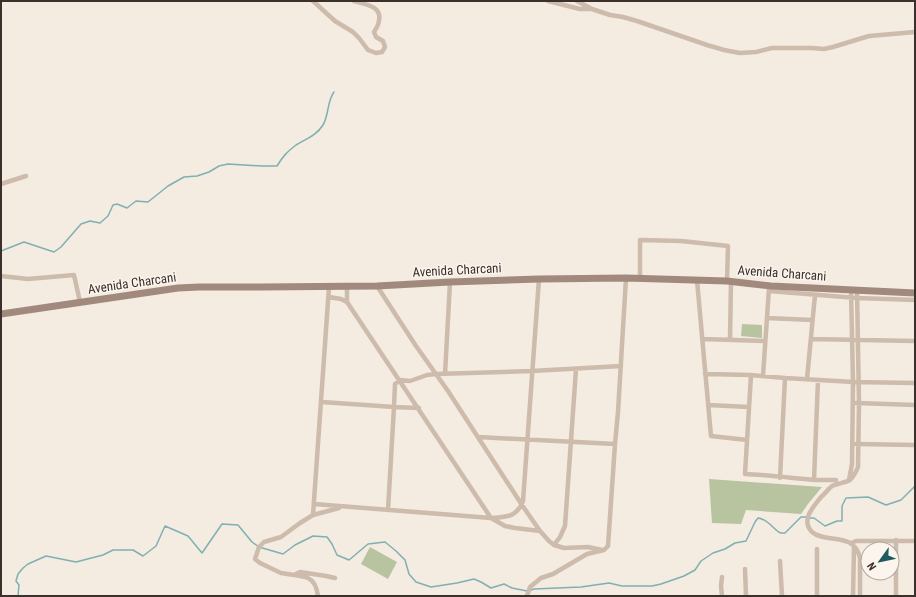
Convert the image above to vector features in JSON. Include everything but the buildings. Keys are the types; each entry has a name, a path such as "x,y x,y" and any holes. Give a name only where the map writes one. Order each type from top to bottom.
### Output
{"main road":[{"name":"Avenida Charcani","path":"1,314 192,287 347,287 538,279 640,278 729,281 769,288 915,293"}],"street":[{"path":"313,1 335,21 353,32 368,50 376,53 382,52 384,41 376,37 374,32 380,20 378,12 369,5 354,1"},
{"path":"548,1 580,9 592,9"},
{"path":"577,1 592,9 610,15 637,21 707,45 740,53 756,52 772,48 824,49 869,36 915,32"},
{"path":"1,184 26,176"},
{"path":"640,278 640,240 681,241 728,246 730,340"},
{"path":"1,276 28,279 74,275 80,302"},
{"path":"527,596 530,587 541,578 552,574 587,554 604,550 608,546 626,278"},
{"path":"314,504 492,518 506,517 519,510 523,501 538,279"},
{"path":"697,280 711,436 747,440"},
{"path":"445,374 450,282"},
{"path":"377,286 540,531 554,545 564,548 588,547 604,550"},
{"path":"314,515 329,287"},
{"path":"347,287 347,302"},
{"path":"763,376 769,288 814,295 885,300 915,300"},
{"path":"849,480 851,472 852,444 852,298 854,290"},
{"path":"854,290 858,298 858,467 855,474 849,480 833,486 826,492 809,512 807,521 811,531 816,535 846,541 853,545 860,558 860,596"},
{"path":"808,380 814,295"},
{"path":"329,297 341,299 347,302 492,518 505,526 540,531"},
{"path":"768,318 812,320"},
{"path":"703,339 765,341"},
{"path":"811,339 915,341"},
{"path":"388,510 394,384 400,380 410,381 427,375 436,374 621,366"},
{"path":"554,545 565,526 576,369"},
{"path":"705,374 751,375 852,382 915,383"},
{"path":"751,375 745,474 770,475 780,478 836,480"},
{"path":"780,478 785,378"},
{"path":"814,480 818,380"},
{"path":"322,402 419,408"},
{"path":"852,402 915,405"},
{"path":"708,405 749,407"},
{"path":"478,437 615,444"},
{"path":"852,444 915,445"},
{"path":"318,596 316,586 308,578 281,573 255,559 259,547 264,542 281,537 314,515 342,507"},
{"path":"896,540 896,596"},
{"path":"853,596 853,545 856,541 915,541"},
{"path":"817,549 817,596"},
{"path":"780,561 782,596"},
{"path":"745,569 746,596"},
{"path":"294,575 300,572 335,578"},
{"path":"722,577 722,596"}],"green space":[{"path":"742,324 762,325 762,338 741,336"},
{"path":"709,479 822,487 801,514 746,510 741,524 712,523"},
{"path":"370,547 397,562 388,579 361,564"}],"waterway":[{"path":"1,251 24,242 54,252 61,247 81,224 90,221 100,223 108,216 113,205 117,204 127,208 136,201 148,202 168,186 184,177 197,176 209,172 219,166 228,164 277,166 290,150 321,128 325,121 330,100 334,92"},
{"path":"810,518 814,518 825,526 837,521 842,521 842,506 846,498 868,497 886,505 901,500 915,486"},
{"path":"531,590 581,587 609,583 622,586 652,586 661,584 684,576 695,570 701,561 713,553 725,549 735,543 746,541 758,518 769,523 779,532 785,533 801,517 806,517"},
{"path":"18,596 19,585 16,581 18,574 28,564 46,556 76,562 103,555 113,550 133,550 143,556 156,546 165,526 188,536 202,553 222,524 238,525 252,542 259,547 283,554 295,545 313,536 327,537 337,555 349,560 368,544 385,542 405,560 409,574 416,582 431,587 474,579 491,588 504,584 512,588 527,591"}]}
